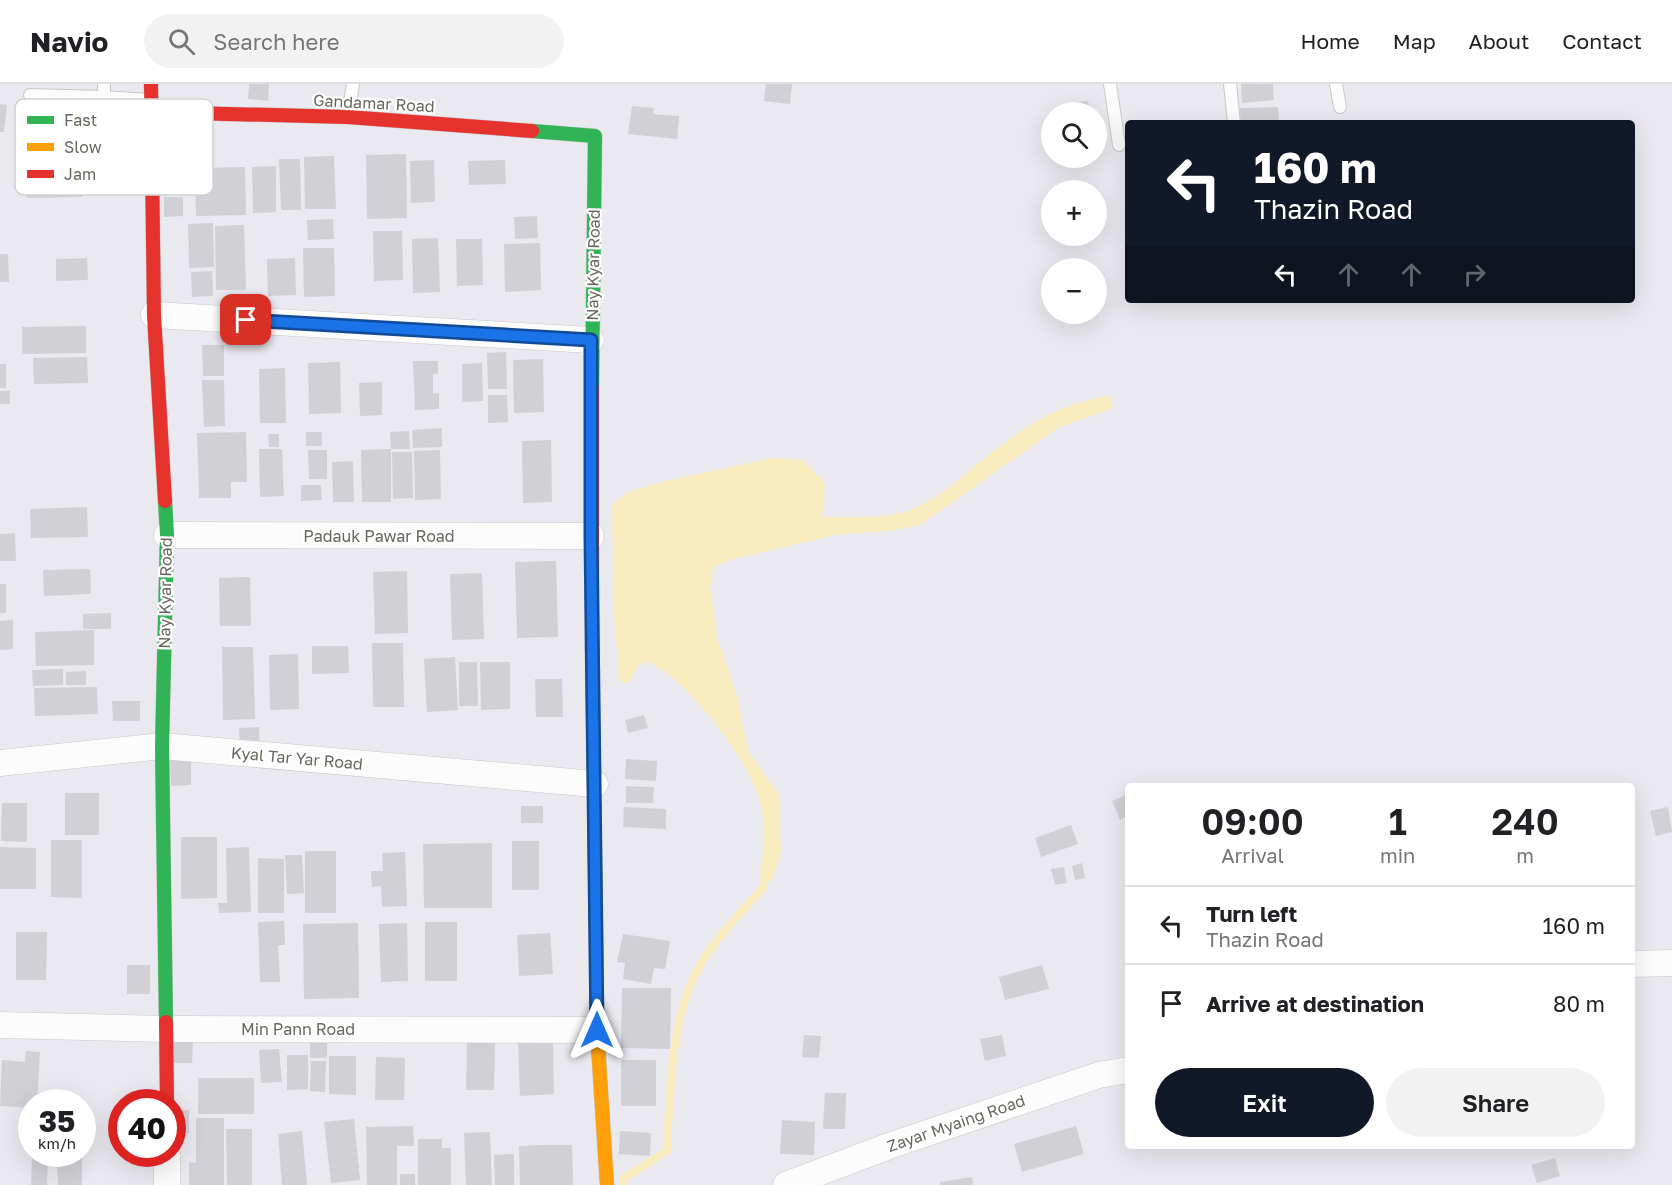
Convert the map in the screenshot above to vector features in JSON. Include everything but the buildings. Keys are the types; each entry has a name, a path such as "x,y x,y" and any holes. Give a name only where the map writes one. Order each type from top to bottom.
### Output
{"street":[{"name":"Gandamar Road","path":"213,109 348,117"},
{"name":"Nay Kyar Road","path":"348,117 595,136 591,340 591,536 597,1030 607,1185"},
{"name":"Nay Kyar Road","path":"152,195 154,315 167,535 162,746 167,1089"},
{"path":"154,315 591,340"},
{"name":"Padauk Pawar Road","path":"167,535 591,536"},
{"name":"Kyal Tar Yar Road","path":"0,763 162,746 595,784"},
{"path":"1635,963 1672,963"},
{"name":"Min Pann Road","path":"0,1025 167,1029 597,1030"},
{"name":"Zayar Myaing Road","path":"786,1185 889,1146 1099,1075 1125,1071"},
{"path":"167,1167 167,1185"}],"lane":[{"path":"348,117 353,84"},
{"path":"1110,84 1119,145"},
{"path":"1230,84 1234,120"},
{"path":"1336,84 1340,107"},
{"path":"30,95 104,90 130,99"}],"shaded area":[{"path":"1110,396 1113,408 1058,428 920,525 889,531 840,534 733,559 714,567 710,585 717,638 737,696 748,751 779,794 781,852 773,878 763,888 760,871 764,833 760,802 754,785 730,743 697,701 662,670 646,661 638,666 628,684 619,680 614,612 612,505 628,492 661,482 774,458 803,460 825,484 822,517 868,517 903,513 936,497 1035,422 1070,406"}],"waterway":[{"path":"624,1185 624,1178 667,1151 673,1057 689,987 713,946 763,888"}],"traffic: fast":[{"path":"532,131 595,136 592,388"},
{"path":"165,501 167,535 162,746 166,1022"},
{"path":"592,648 596,936"}],"traffic: slow":[{"path":"596,936 597,1030 607,1185"}],"traffic: jam":[{"path":"151,84 151,99"},
{"path":"213,114 348,117 532,131"},
{"path":"152,195 154,315 165,501"},
{"path":"592,388 592,648"},
{"path":"166,1022 167,1089"}],"route":[{"path":"246,320 591,340 597,1030"}]}
